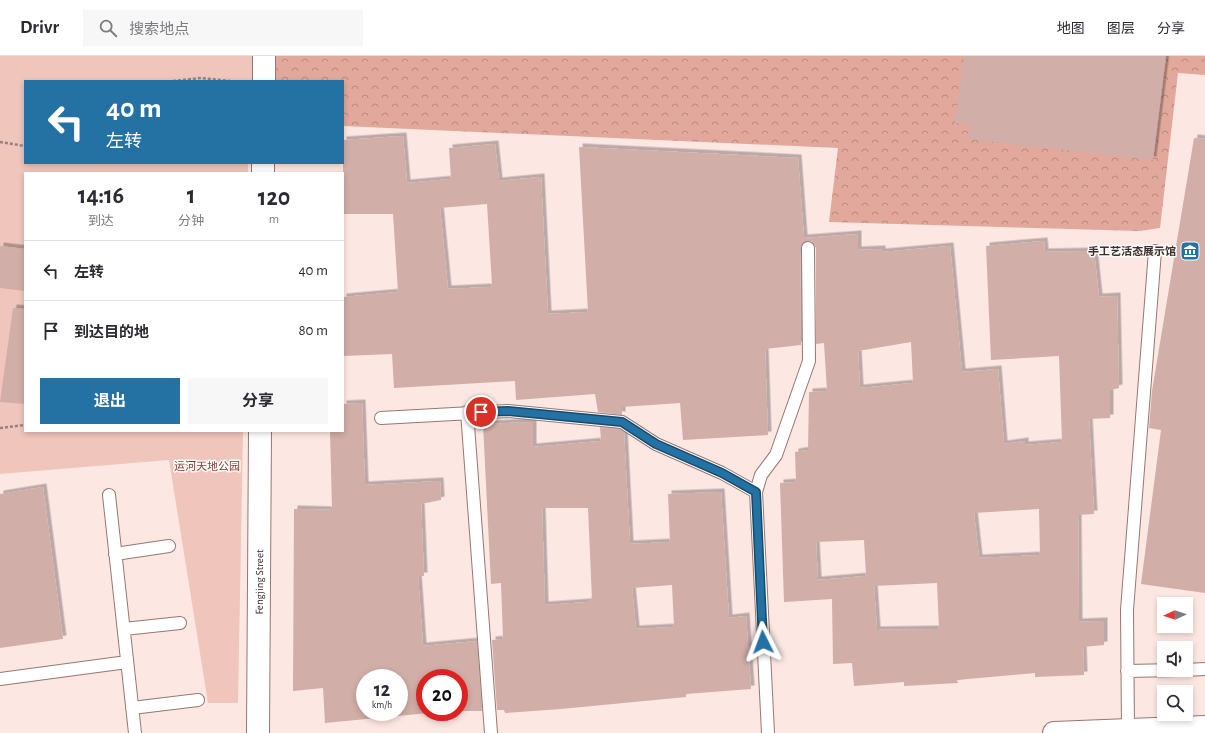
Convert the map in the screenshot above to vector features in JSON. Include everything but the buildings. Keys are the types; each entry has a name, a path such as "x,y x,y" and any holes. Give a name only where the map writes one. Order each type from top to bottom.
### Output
{"street":[{"path":"264,56 264,80"},
{"name":"Fengjing Street","path":"258,733 260,432"},
{"path":"1054,733 1205,727"}],"lane":[{"path":"768,733 756,492 761,475 776,455 809,361 808,248"},
{"path":"1128,731 1127,610 1155,250"},
{"path":"381,418 467,412 508,411 622,422 656,444 722,473 756,492"},
{"path":"467,412 491,733"},
{"path":"109,495 135,733"},
{"path":"115,554 169,546"},
{"path":"124,629 180,623"},
{"path":"0,679 127,662"},
{"path":"1193,670 1205,669"},
{"path":"1127,671 1157,670"},
{"path":"132,708 198,700"}],"path":[{"path":"182,80 201,78 220,80"},
{"path":"0,142 24,146"},
{"path":"0,428 24,425"}],"green space":[{"name":"运河天地公园","path":"0,56 273,56 274,80 24,80 24,164 248,164 248,172 24,172 24,432 243,432 238,703 208,703 169,460 0,474"},
{"path":"273,56 1205,56 1205,75 1178,73 1160,228 1140,231 829,222 838,148 344,126 344,80 274,80"}],"place":[{"name":"手工艺活态展示馆","path":"1190,251"}],"route":[{"path":"481,412 508,411 622,422 656,444 722,473 756,492 763,642"}]}
